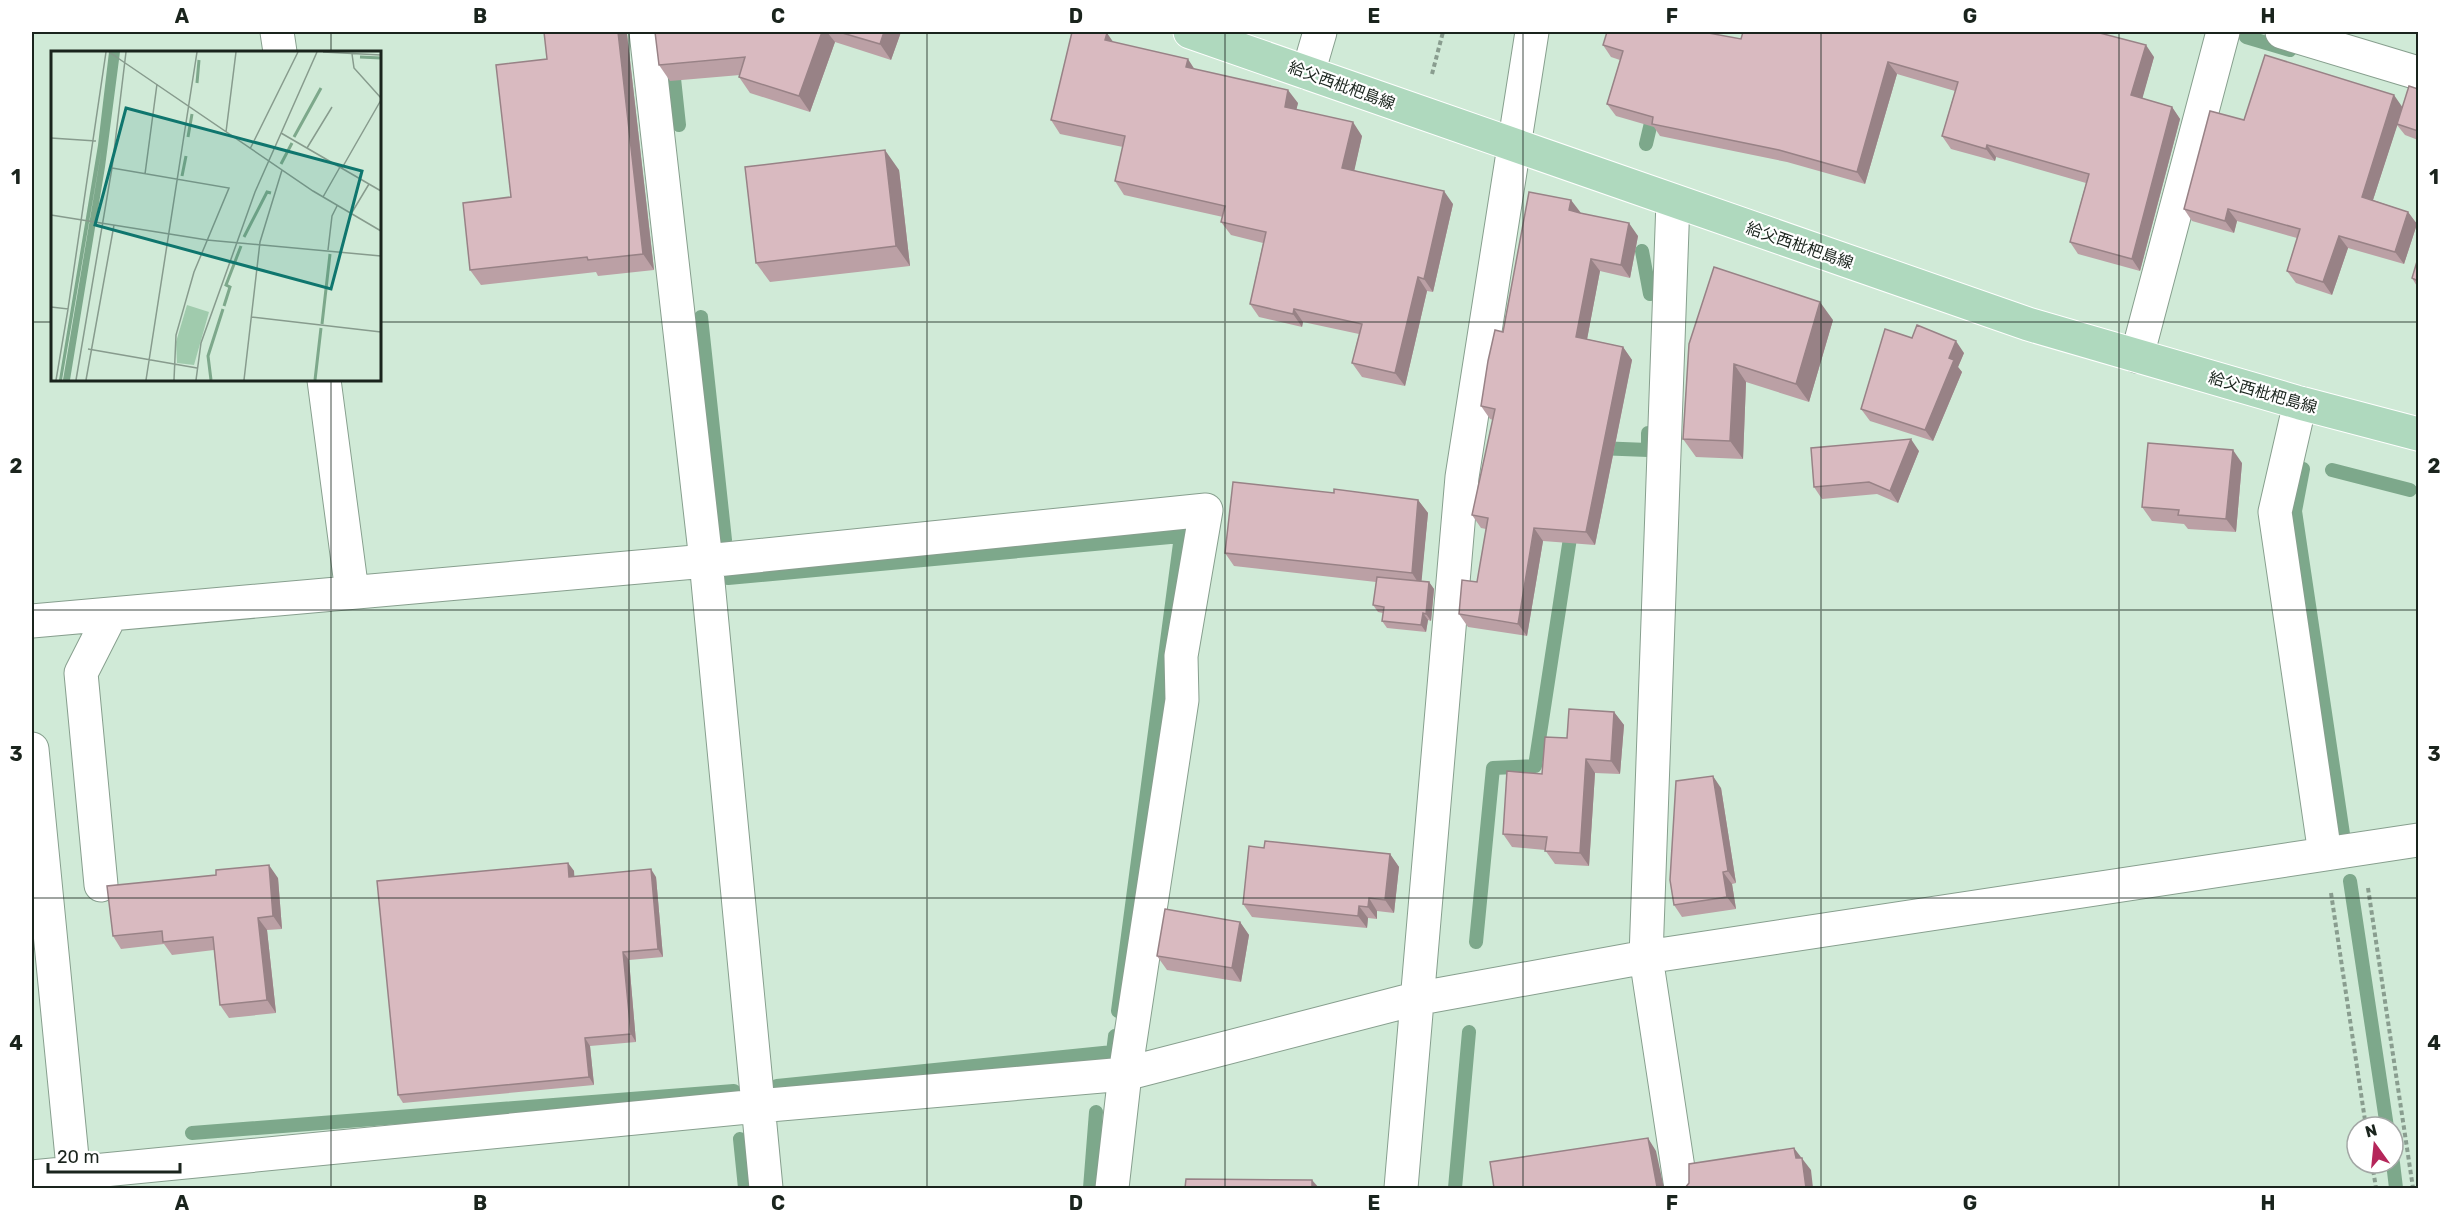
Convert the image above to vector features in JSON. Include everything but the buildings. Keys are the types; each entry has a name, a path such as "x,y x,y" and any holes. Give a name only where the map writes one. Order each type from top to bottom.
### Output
{"main road":[{"name":"給父西枇杷島線","path":"1190,32 2028,324 2300,404 2418,434"}],"street":[{"path":"277,32 280,51"},
{"path":"646,32 706,561 765,1188"},
{"path":"1308,73 1320,32"},
{"path":"1401,1188 1415,999 1462,477 1532,32"},
{"path":"2137,356 2223,32"},
{"path":"2282,32 2418,73"},
{"path":"1673,201 1646,957 1681,1188"},
{"path":"324,381 352,592"},
{"path":"2300,404 2275,512 2325,854"},
{"path":"32,621 706,561 1206,510 1181,656 1182,700 1125,1074 1112,1188"},
{"path":"101,885 81,673 111,614"},
{"path":"32,750 74,1181"},
{"path":"32,1177 74,1181 189,1176 758,1106 1125,1074 1415,999 1646,957 2418,840"}],"path":[{"path":"2325,854 2364,1115"}],"waterway":[{"path":"669,32 679,125"},
{"path":"2246,37 2290,50"},
{"path":"1646,144 1654,110"},
{"path":"1642,251 1650,294"},
{"path":"701,317 725,540"},
{"path":"1597,448 1648,450 1648,433"},
{"path":"2303,469 2295,511 2343,834"},
{"path":"2332,470 2410,490"},
{"path":"1476,942 1493,768 1535,766 1572,525"},
{"path":"728,578 1181,536 1118,1011"},
{"path":"2350,881 2385,1115"},
{"path":"1455,1188 1469,1032"},
{"path":"777,1086 1113,1052 1115,1036"},
{"path":"192,1133 734,1091"},
{"path":"1090,1188 1096,1112"},
{"path":"740,1139 745,1188"},
{"path":"2394,1175 2396,1188"}]}
